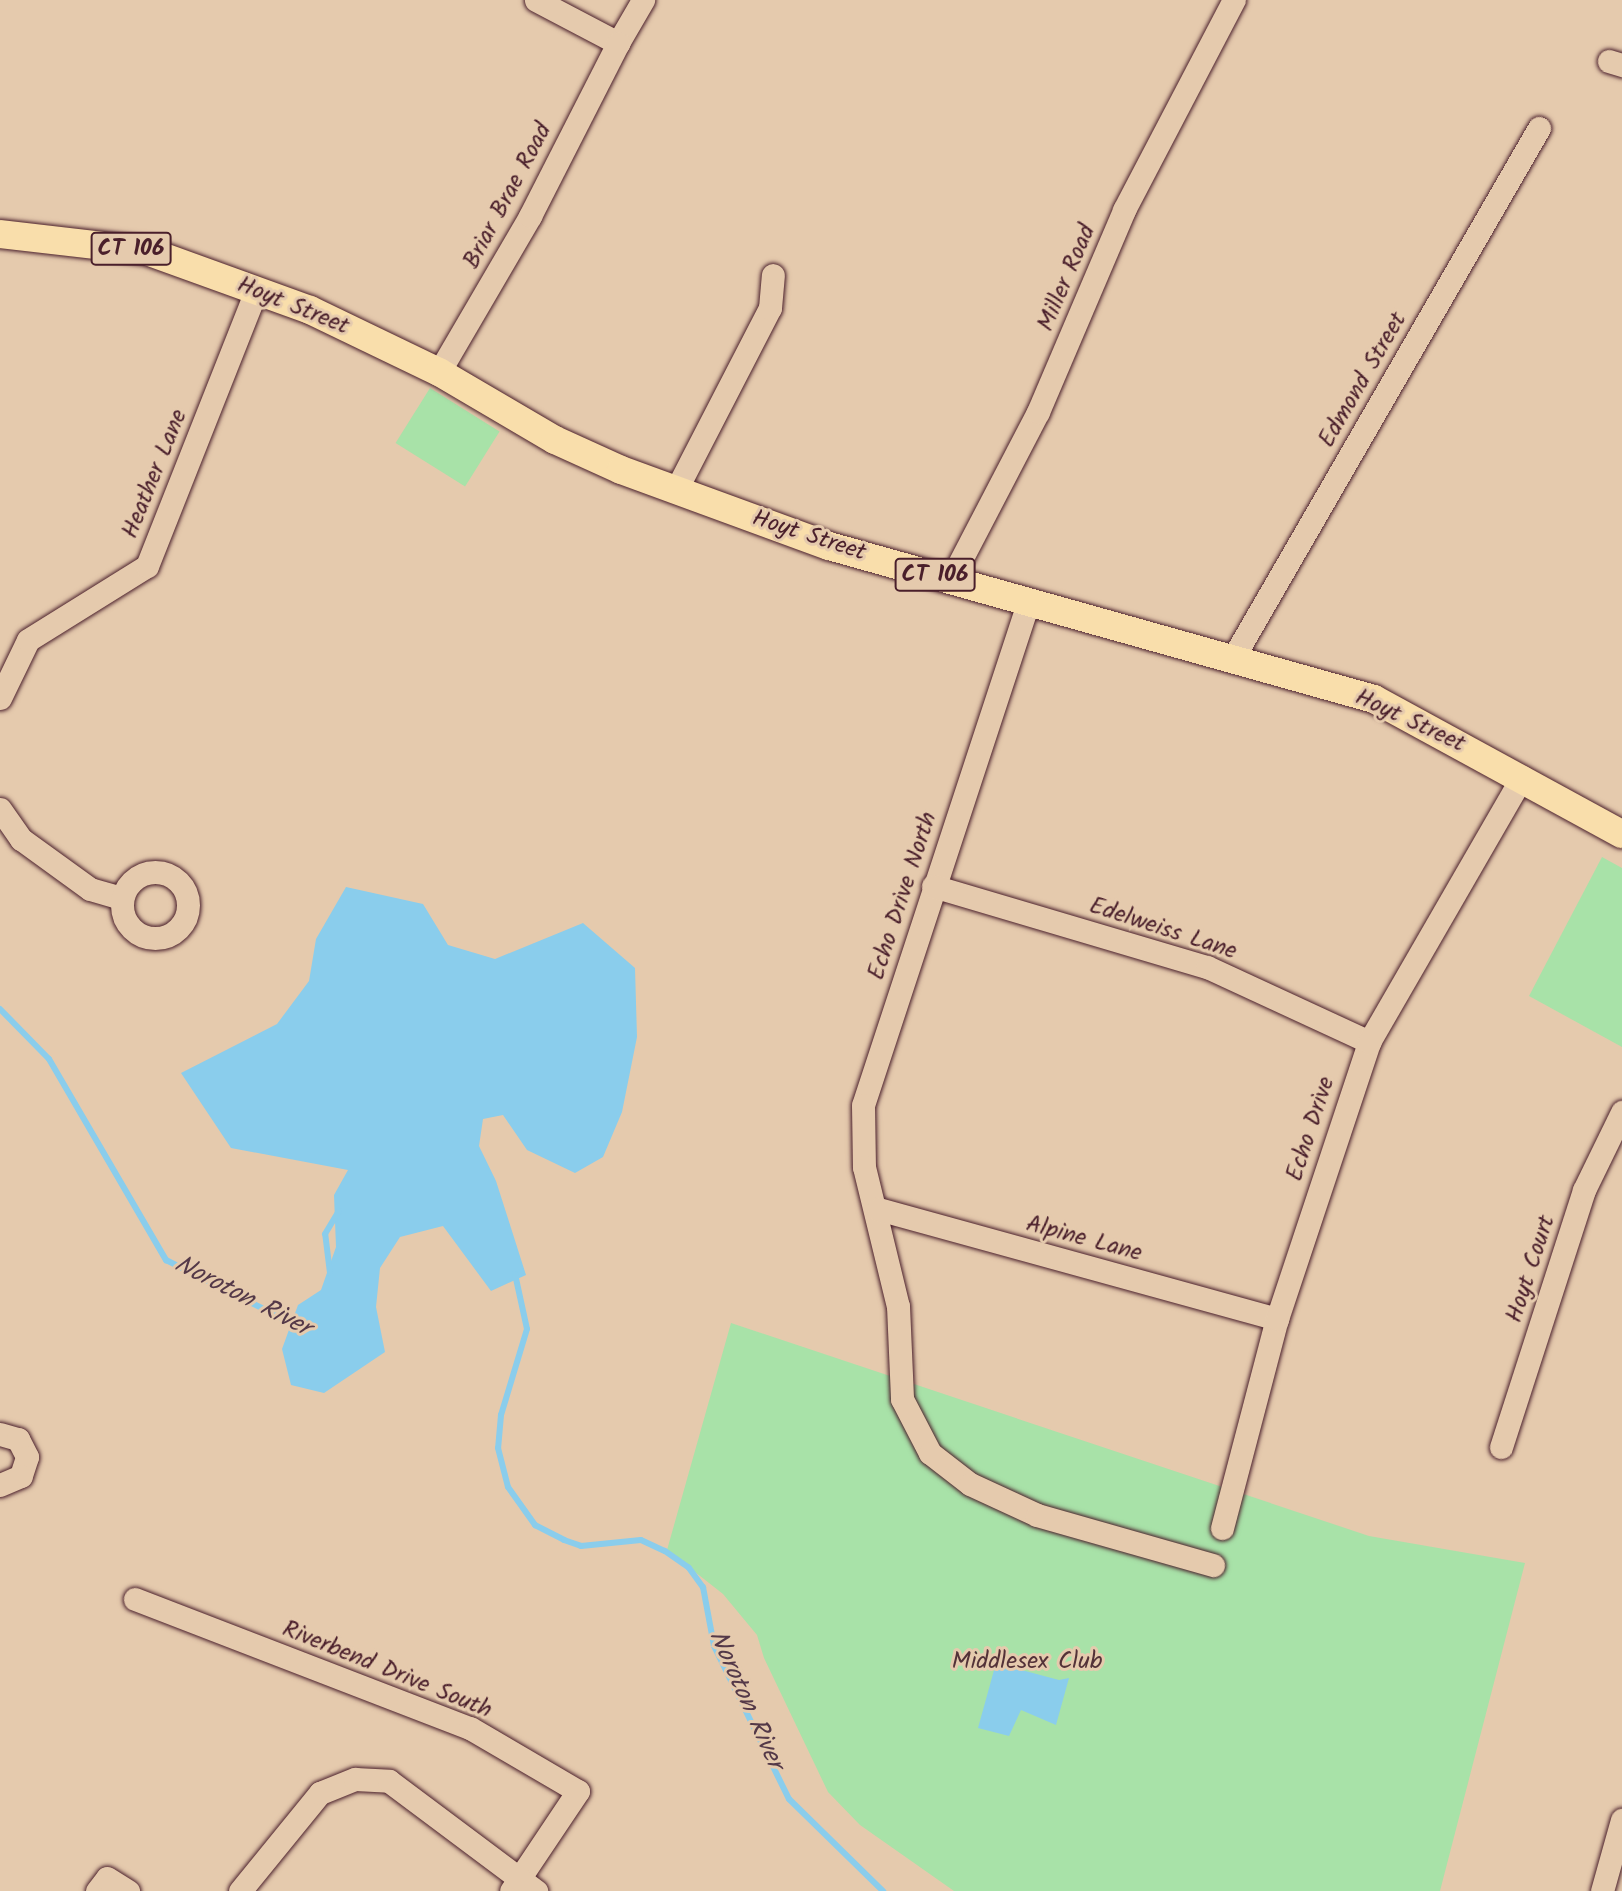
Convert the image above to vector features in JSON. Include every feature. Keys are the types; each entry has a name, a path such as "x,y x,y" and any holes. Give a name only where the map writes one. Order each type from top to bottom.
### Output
{"main road":[{"name":"Hoyt Street","path":"0,234 147,251 310,310 439,372 555,440 676,490 829,546 1374,699 1522,777 1622,834"}],"street":[{"path":"536,0 618,43"},
{"name":"Briar Brae Road","path":"439,372 530,216 618,43 643,0"},
{"name":"Miller Road","path":"951,579 1038,412 1124,210 1234,0"},
{"name":"Edmond Street","path":"1233,658 1539,128"},
{"path":"676,490 770,308 773,275"},
{"name":"Heather Lane","path":"0,698 28,640 147,566 256,290"},
{"name":"Echo Drive North","path":"1028,603 863,1105 864,1167 878,1209 898,1306 902,1399 930,1454 970,1485 1037,1515 1213,1564"},
{"name":"Echo Drive","path":"1222,1528 1277,1319 1369,1042 1522,777"},
{"path":"0,809 20,839 90,889 122,898"},
{"name":"Edelweiss Lane","path":"933,886 1208,967 1369,1042"},
{"name":"Hoyt Court","path":"1501,1447 1584,1190 1622,1112"},
{"name":"Alpine Lane","path":"878,1209 1277,1319"},
{"path":"0,1434 18,1440 27,1457 21,1476 0,1485"},
{"name":"Riverbend Drive South","path":"135,1600 470,1728 578,1791 522,1887"},
{"path":"240,1891 320,1793 355,1779 389,1781 522,1887"},
{"path":"1602,1891 1622,1820"},
{"path":"97,1891 107,1878 128,1891"}],"green space":[{"path":"430,388 500,431 465,487 396,443"},
{"path":"1602,857 1622,868 1622,1047 1529,996"},
{"name":"Middlesex Club","path":"731,1323 1369,1536 1525,1563 1440,1891 954,1891 860,1825 828,1792 764,1658 757,1635 723,1594 667,1550"}],"water":[{"path":"346,887 423,904 448,945 495,959 583,923 635,968 637,1037 622,1112 603,1157 575,1173 527,1150 503,1115 483,1119 479,1146 496,1181 526,1275 491,1291 443,1226 400,1237 380,1268 376,1307 385,1352 324,1393 291,1385 282,1349 298,1305 321,1290 336,1247 334,1195 348,1170 231,1148 181,1073 277,1024 309,981 316,939"},
{"path":"996,1663 1059,1680 1069,1678 1056,1725 1021,1710 1009,1736 978,1728"}],"waterway":[{"name":"Noroton River","path":"0,1009 49,1059 166,1260 298,1326"},
{"name":"Noroton River","path":"330,1273 325,1234 339,1211"},
{"name":"Noroton River","path":"515,1274 527,1329 501,1415 498,1448 508,1487 535,1525 564,1540 581,1546 641,1540 665,1551 689,1568 703,1587 714,1646 789,1799 883,1891"}]}
